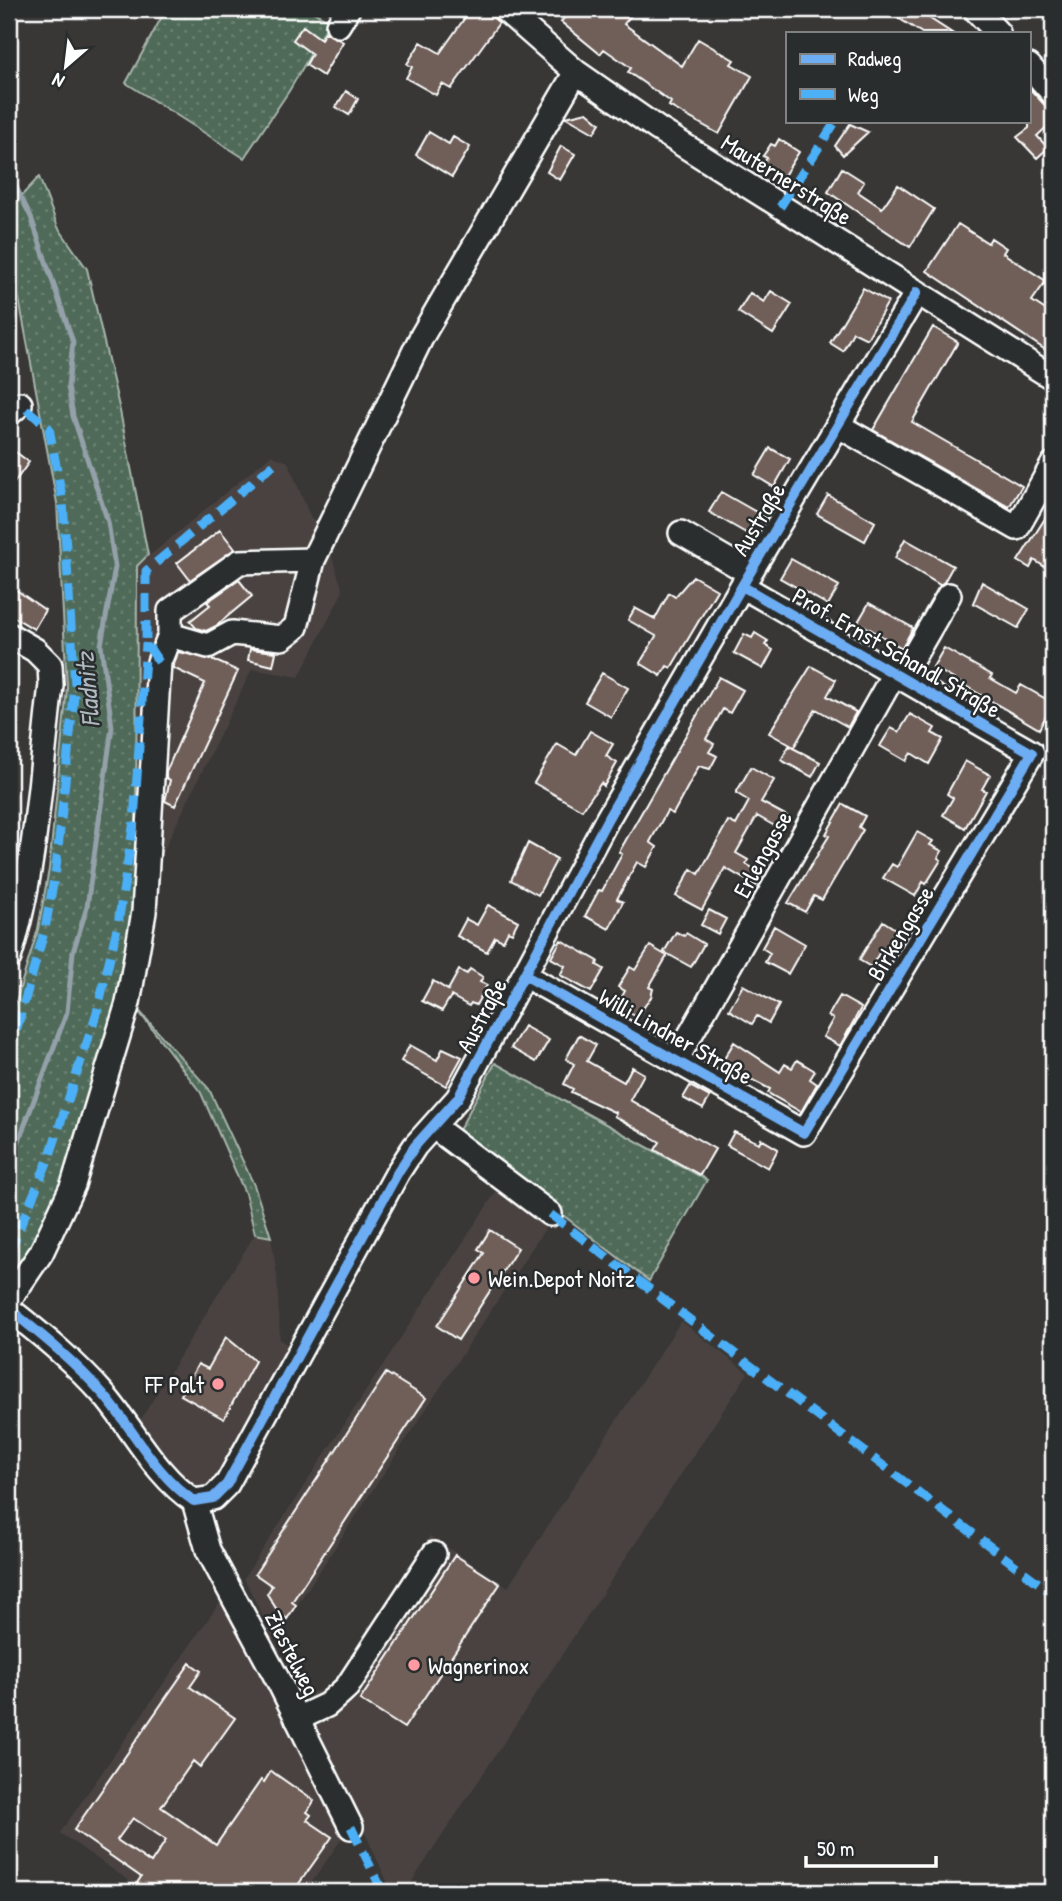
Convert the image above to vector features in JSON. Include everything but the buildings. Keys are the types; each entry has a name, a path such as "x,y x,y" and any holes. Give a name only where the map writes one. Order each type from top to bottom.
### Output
{"street":[{"name":"Mauternerstraße","path":"504,9 576,72 658,129 1053,378"},
{"path":"975,9 997,32"},
{"path":"1030,67 1053,93"},
{"path":"170,635 208,646 232,633 282,638 296,627 313,560 422,336 576,72"},
{"name":"Austraße","path":"194,1501 213,1498 228,1483 245,1456 362,1234 415,1146 458,1098 526,976 608,818 917,292"},
{"path":"839,426 1017,528 1053,464"},
{"name":"Prof. Ernst Schandl Straße","path":"681,533 746,579 898,676 1032,753"},
{"path":"9,1300 46,1245 73,1185 128,1003 144,912 159,662 170,635 170,611 239,562 313,560"},
{"name":"Erlengasse","path":"676,1060 898,676 949,595"},
{"path":"9,635 35,650 50,665 51,685 30,867 20,922 9,958"},
{"name":"Birkengasse","path":"804,1133 1032,753"},
{"name":"Willi Lindner Straße","path":"526,976 804,1133"},
{"path":"434,1127 550,1214"},
{"path":"9,1309 66,1354 105,1396 177,1490 194,1501"},
{"name":"Ziestelweg","path":"194,1501 208,1550 351,1827"},
{"path":"297,1719 327,1705 347,1687 434,1554"}],"shaded area":[{"path":"271,455 288,462 311,519 322,526 343,591 299,677 252,669 157,864 136,862 137,566"},
{"path":"499,1187 550,1221 274,1640 244,1578"},
{"path":"255,1234 271,1237 277,1275 280,1340 291,1347 221,1475 209,1487 198,1489 186,1482 138,1424"},
{"path":"681,1321 748,1373 405,1892 392,1892 297,1685 306,1692 322,1691 334,1682 430,1536 508,1587"},
{"path":"222,1599 342,1838 305,1892 131,1892 135,1885 60,1833"}],"green space":[{"path":"166,9 308,9 330,21 289,91 244,158 126,83"},
{"path":"39,177 58,227 87,269 120,411 148,555 137,566 136,862 131,967 50,1226 9,1282 9,1024 38,929 49,869 67,688 57,503 19,299 9,264 9,209"},
{"path":"133,1004 209,1089 254,1185 271,1237 255,1234 245,1193 201,1093"},
{"path":"495,1063 707,1180 649,1281 457,1134"}],"waterway":[{"name":"Fladnitz","path":"9,173 31,217 73,342 68,386 73,416 108,522 115,567 101,645 112,727 87,907 73,952 67,1012 9,1167"}],"marked path":[{"path":"780,207 835,122"},
{"path":"9,1056 45,929 56,868 75,686 63,502 49,428 20,404"},
{"path":"159,662 146,643 146,571 274,464"},
{"path":"9,1253 49,1158 97,1012 118,924 134,821 146,643"},
{"path":"550,1214 1053,1594"},
{"path":"351,1827 383,1892"}],"cycle path":[{"path":"9,1309 93,1383 157,1466 180,1491 194,1501 213,1498 227,1484 398,1172 415,1146 458,1098 608,818 917,292"},
{"path":"526,976 804,1133 1032,753 742,586"}],"place":[{"name":"Wein.Depot Noitz","path":"474,1278"},
{"name":"FF Palt","path":"218,1384"},
{"name":"Wagnerinox","path":"414,1665"}]}
